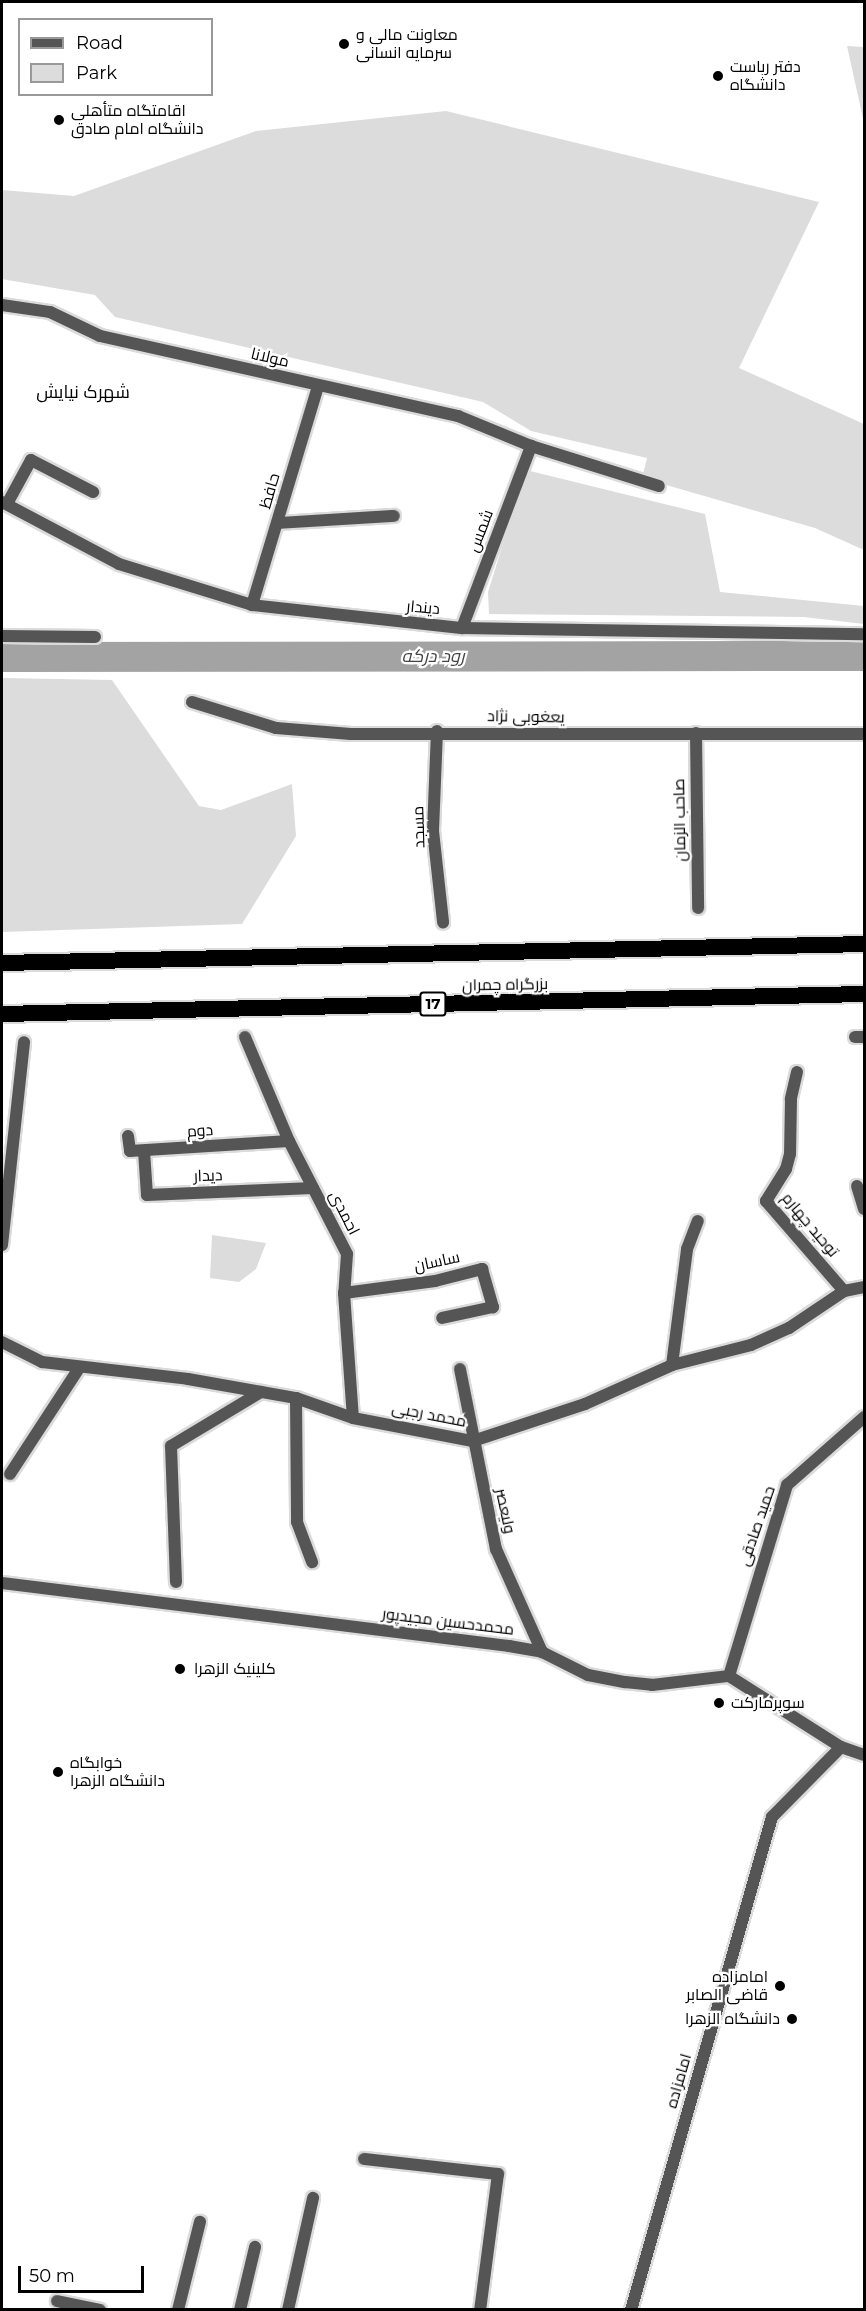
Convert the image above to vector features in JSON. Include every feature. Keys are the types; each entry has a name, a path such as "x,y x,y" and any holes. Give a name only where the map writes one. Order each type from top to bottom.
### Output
{"highway":[{"name":"بزرگراه چمران","path":"2,963 864,944"},
{"name":"بزرگراه چمران","path":"2,1014 864,994"}],"street":[{"name":"مولانا","path":"2,305 51,312 100,336 458,416 531,447 659,486"},
{"name":"حافظ","path":"252,606 318,386"},
{"name":"شمس","path":"462,628 531,447"},
{"path":"4,503 31,460 93,492"},
{"name":"دیندار","path":"4,503 119,564 252,606 462,628 864,634"},
{"path":"278,523 394,516"},
{"path":"2,636 95,637"},
{"name":"یعغوبی نژاد","path":"192,702 276,728 351,734 437,731 864,734"},
{"name":"مسجد","path":"437,731 433,831 444,922"},
{"name":"صاحب الزمان","path":"696,733 698,908"},
{"name":"احمدی","path":"245,1037 289,1141 347,1254 344,1293 353,1418"},
{"path":"2,1245 24,1042"},
{"name":"توحید چهارم","path":"797,1072 790,1100 790,1154 766,1201 844,1291"},
{"path":"128,1136 130,1151 144,1151"},
{"name":"دوم","path":"144,1151 289,1141"},
{"name":"دیدار","path":"144,1151 147,1195 313,1188"},
{"path":"857,1186 864,1209"},
{"path":"672,1365 687,1249 698,1221"},
{"name":"ساسان","path":"344,1293 435,1281 482,1269 493,1307 442,1318"},
{"name":"محمد رجبی","path":"2,1342 42,1362 79,1368 188,1378 296,1398 353,1418 473,1441 585,1404 672,1365 751,1345 789,1328 844,1291 864,1287"},
{"path":"10,1473 79,1368"},
{"name":"ولیعصر","path":"460,1369 496,1549 542,1652"},
{"path":"176,1582 171,1446 261,1392"},
{"path":"296,1398 297,1522 312,1562"},
{"name":"حمید صادقی","path":"729,1676 787,1485 864,1417"},
{"name":"محمدحسین مجیدپور","path":"2,1583 542,1652 588,1675 625,1682 652,1685 729,1676"},
{"path":"729,1676 841,1747 864,1755"},
{"name":"امامزاده","path":"631,2310 772,1817 841,1747"},
{"path":"364,2159 498,2174 480,2310"},
{"path":"288,2310 313,2198"},
{"path":"178,2310 200,2222"},
{"path":"240,2310 255,2247"},
{"path":"57,2301 100,2310"}],"green space":[{"path":"847,46 864,47 864,123"},
{"path":"446,111 819,202 739,368 864,424 864,550 815,528 642,478 647,458 531,431 483,402 115,317 95,295 2,279 2,190 74,196 256,131"},
{"path":"526,470 705,514 720,592 864,606 864,624 804,617 489,614 488,592"},
{"path":"2,678 112,680 199,806 221,810 292,784 296,836 242,924 2,932"},
{"path":"212,1235 266,1243 256,1269 239,1282 210,1278"}],"waterway":[{"name":"رود درکه","path":"2,657 864,656"}],"place":[{"name":"معاونت مالی و سرمایه انسانی","path":"344,44"},
{"name":"دفتر ریاست دانشگاه","path":"718,76"},
{"name":"اقامتگاه متأهلی دانشگاه امام صادق","path":"59,120"},
{"name":"کلینیک الزهرا","path":"180,1669"},
{"name":"سوپرمارکت","path":"719,1703"},
{"name":"خوابگاه دانشگاه الزهرا","path":"58,1772"},
{"name":"امامزاده قاضی الصابر","path":"780,1986"},
{"name":"دانشگاه الزهرا","path":"792,2019"}],"district":[{"name":"شهرک نیایش","path":"83,392"}]}
